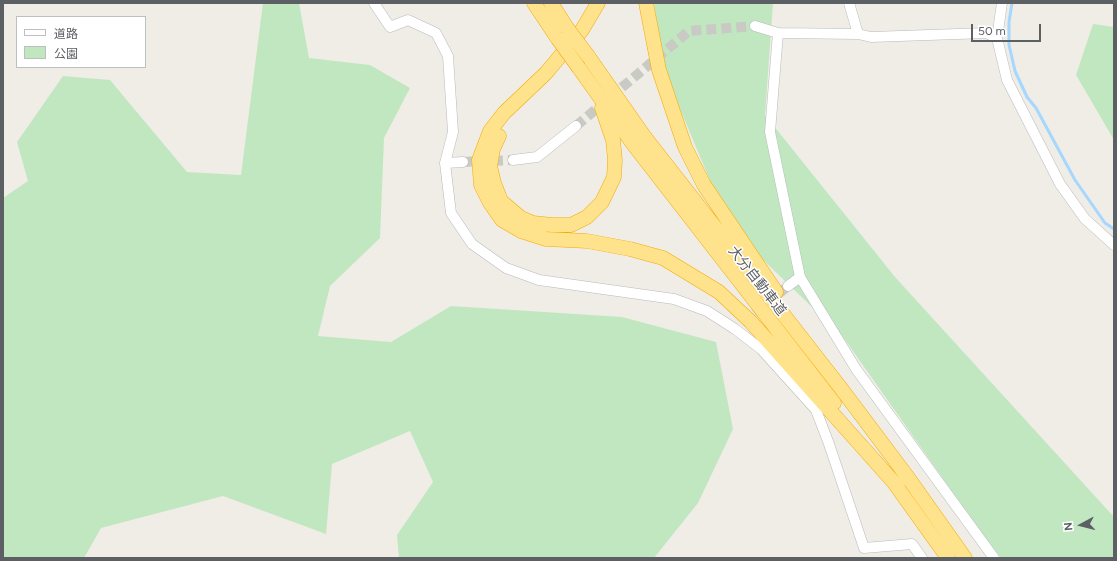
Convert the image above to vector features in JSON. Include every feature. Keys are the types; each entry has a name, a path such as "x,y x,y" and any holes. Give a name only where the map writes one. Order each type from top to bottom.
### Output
{"highway":[{"name":"大分自動車道","path":"534,3 558,39 661,180 898,487 948,558"},
{"name":"大分自動車道","path":"551,3 567,28 676,178 840,387 909,479 965,558"},
{"path":"598,3 582,30 546,73 504,113 490,132 479,160 481,185 490,203 502,220 521,231 546,239 587,241 623,247 663,258 719,292 751,322 898,487"},
{"path":"596,91 613,140 615,160 614,177 602,202 587,217 571,225 533,223 521,218 501,201 494,183 490,166 493,149 500,133 517,109 534,94 587,35 596,23 607,3"},
{"path":"646,3 659,70 668,100 685,147 704,185 840,387"}],"street":[{"path":"374,3 390,27 408,20 436,33 448,56 452,132 445,163 451,213 472,244 506,268 539,280 674,299 707,311 739,326 816,410 864,548 912,544 922,558"},
{"path":"849,3 858,34"},
{"path":"1002,3 997,38 1007,80 1060,184 1085,219 1114,245"},
{"path":"755,26 778,33 858,34 871,37 986,33 997,38"},
{"path":"778,33 770,132 800,277 856,369 994,558"},
{"path":"513,160 537,157 576,126"},
{"path":"445,163 463,162"},
{"path":"788,286 800,277"}],"green space":[{"path":"263,3 299,3 309,58 370,65 410,88 384,138 380,238 330,286 318,336 391,342 451,306 622,317 716,342 733,429 698,503 654,558 399,558 397,535 433,482 410,431 332,464 326,534 223,496 101,528 84,558 3,558 3,198 28,181 17,142 63,76 110,80 187,172 241,175"},
{"path":"654,3 773,3 765,115 895,277 1114,517 1114,558 1001,558 975,524 843,337 755,252 714,190 665,73"},
{"path":"1093,24 1114,27 1114,140 1076,75"}],"waterway":[{"path":"1012,3 1009,22 1009,45 1015,71 1027,97 1036,108 1075,180 1105,223 1114,229"}],"tunnel":[{"path":"576,126 689,31 755,26"},
{"path":"463,162 513,160"},
{"path":"743,323 788,286"}]}
